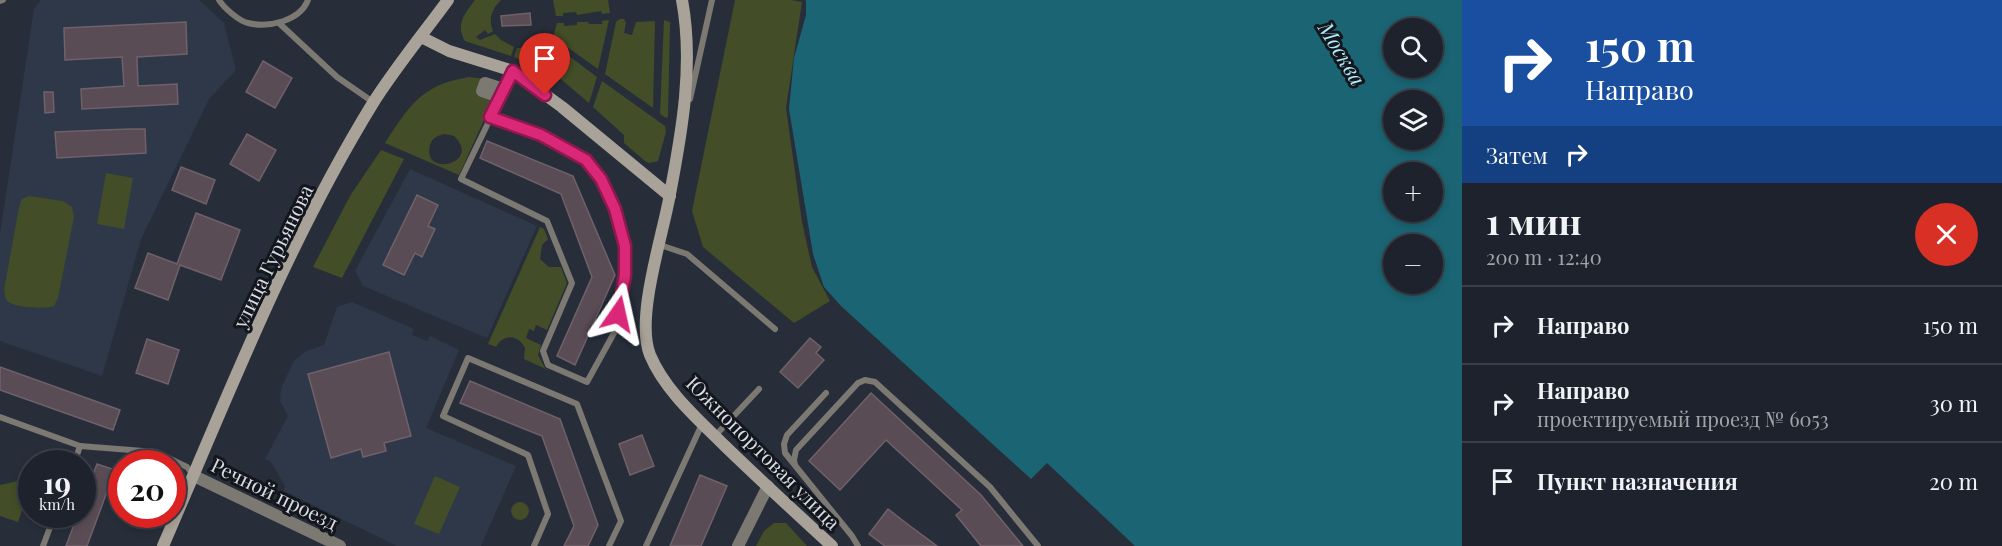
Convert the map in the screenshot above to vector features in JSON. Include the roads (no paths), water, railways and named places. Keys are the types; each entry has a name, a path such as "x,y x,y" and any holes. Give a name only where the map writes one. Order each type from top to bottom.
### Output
{"main road":[{"name":"улица Гурьянова","path":"163,546 280,277 302,232 374,102 448,0"},
{"name":"Южнопортовая улица","path":"682,0 687,67 680,143 650,289 646,343 651,357 666,382 702,423 832,546"},
{"path":"421,37 449,51 513,71 562,107 670,196"}],"street":[{"name":"Речной проезд","path":"194,476 321,542 340,546"},
{"path":"738,546 768,486"}],"lane":[{"path":"219,0 222,5 246,23 280,24 305,9 308,0"},
{"path":"680,143 712,0"},
{"path":"280,24 337,77 374,102"},
{"path":"490,117 541,135 586,160 601,179 615,209 625,246 625,275 614,333 587,382 548,365 543,351 572,283 547,221 461,179 490,117 513,71"},
{"path":"660,245 687,254 774,329"},
{"path":"534,546 548,514 528,455 443,416 468,358 578,404 621,520 609,546"},
{"path":"795,465 796,450 858,383 870,380 875,382 990,487 1038,546"},
{"path":"715,436 759,389"},
{"path":"826,393 785,438 785,453 858,546"},
{"path":"0,417 80,446 156,452 187,467 194,476"},
{"path":"646,546 702,423"},
{"path":"79,450 80,446"},
{"path":"43,546 50,528"}],"water":[{"name":"Москва","path":"806,0 1462,0 1462,546 1135,546 1047,463 1031,479 841,306 824,287 813,254 789,109 794,58 806,15"}]}
